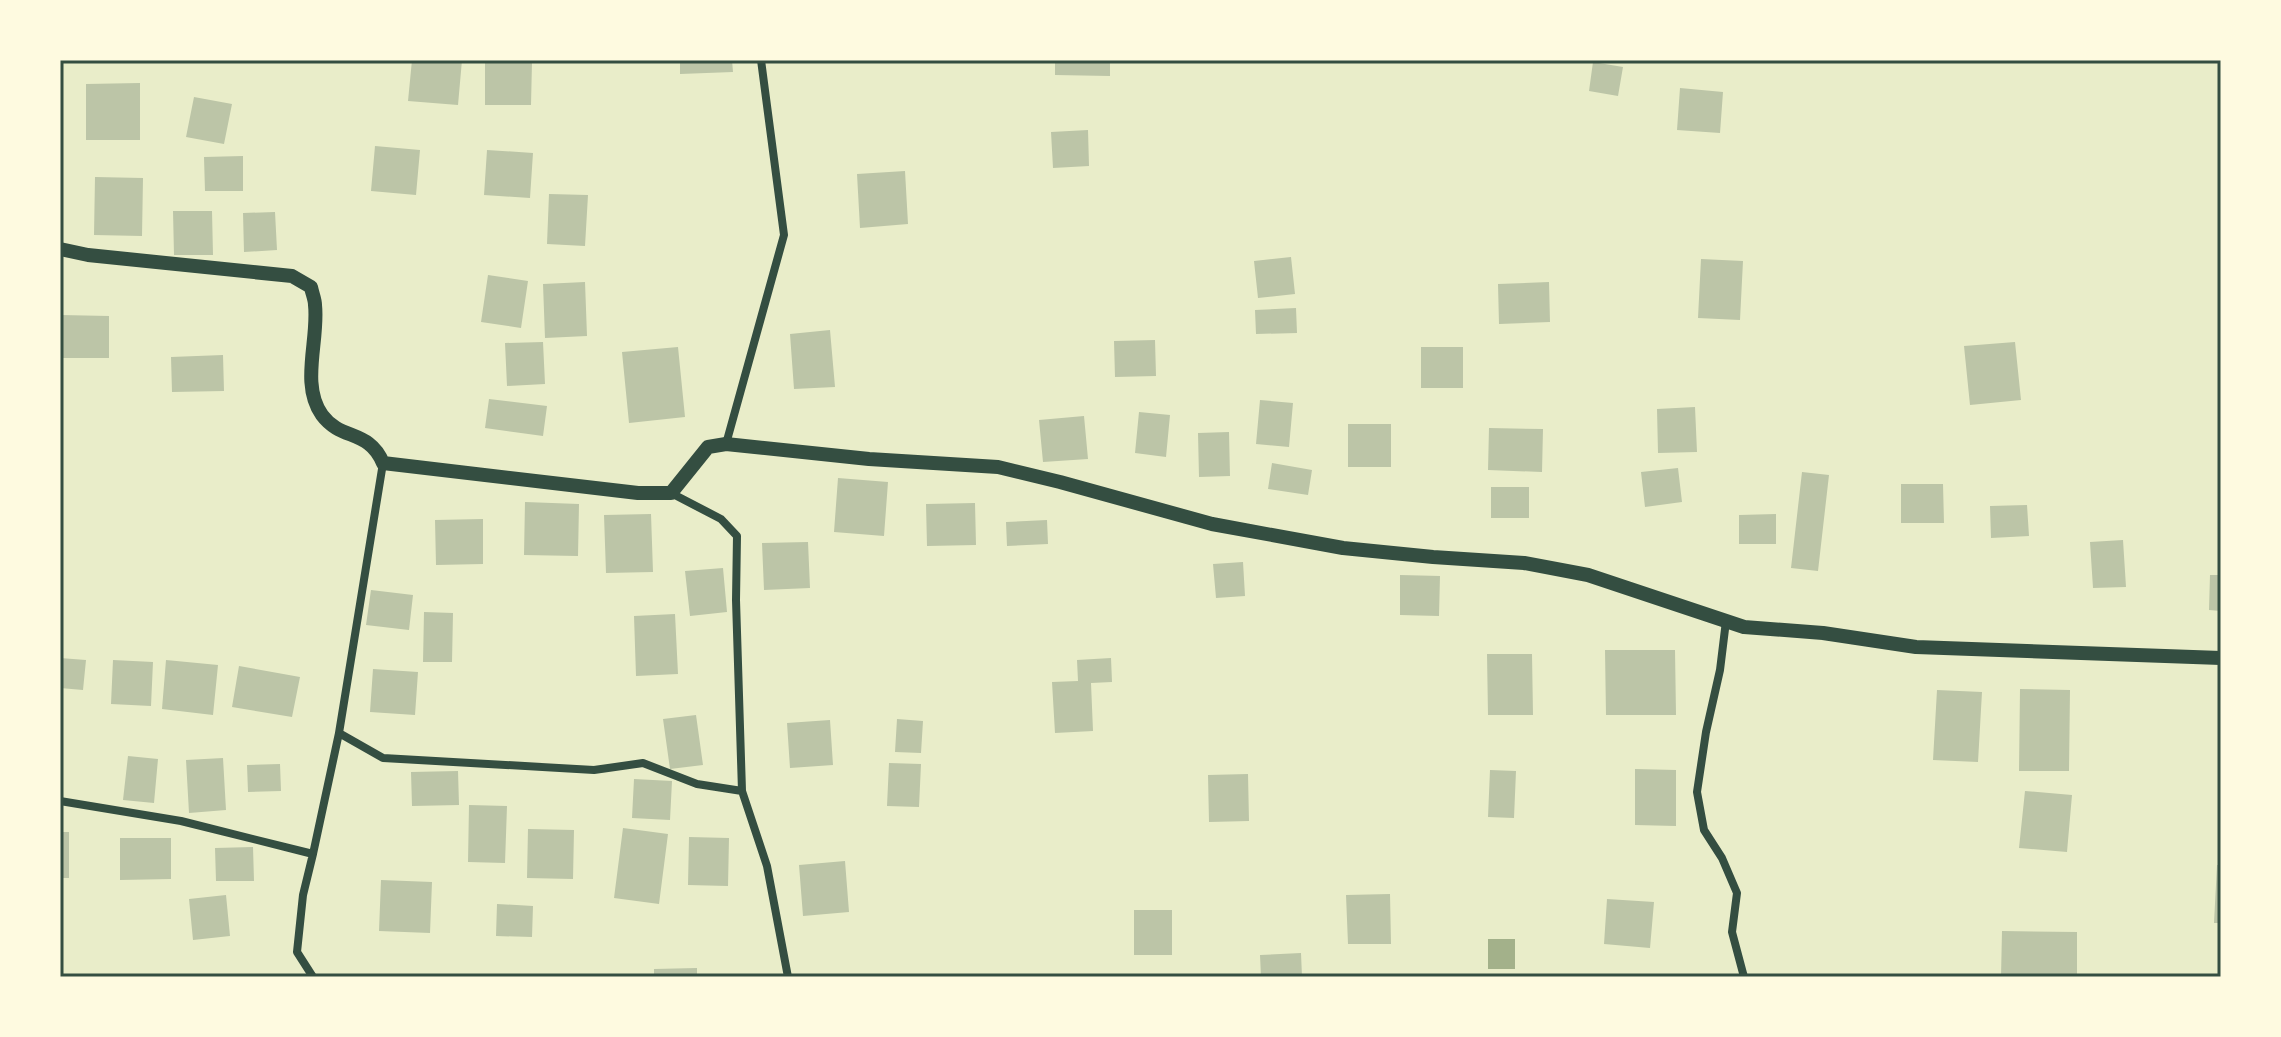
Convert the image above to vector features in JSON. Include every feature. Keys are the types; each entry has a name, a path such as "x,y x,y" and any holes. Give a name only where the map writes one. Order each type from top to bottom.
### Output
{"street":[{"path":"726,444 784,235 761,60"},
{"path":"60,249 88,255 292,276 311,287 315,304 311,388 321,414 338,431 363,439 378,451 383,463 339,733 303,895 297,952 313,977"},
{"path":"671,493 708,447 726,444 869,459 998,467 1227,527 1343,548 1524,563 1588,575 1744,627 1823,633 1916,647 2221,658"},
{"path":"383,463 638,493 671,493 721,519 737,536 742,791 767,866 788,977"},
{"path":"1726,621 1697,792 1704,830 1722,858 1737,893 1732,932 1744,977"},
{"path":"339,733 383,758 594,770 643,763 697,784 742,791"},
{"path":"60,801 181,821 313,854"}],"shaded area":[{"path":"1488,939 1515,939 1515,969 1488,969"}],"building":[{"path":"412,60 462,60 458,105 408,101"},
{"path":"680,60 732,60 733,72 680,74"},
{"path":"1055,60 1110,60 1110,76 1055,75"},
{"path":"485,61 532,62 531,105 485,105"},
{"path":"1593,62 1623,67 1618,96 1589,91"},
{"path":"140,83 140,140 86,140 86,84"},
{"path":"1680,88 1723,92 1720,133 1677,130"},
{"path":"194,97 232,104 224,144 186,137"},
{"path":"1088,130 1089,166 1053,168 1051,132"},
{"path":"375,146 420,150 416,195 371,191"},
{"path":"487,150 533,153 530,198 484,195"},
{"path":"243,156 243,191 205,191 204,157"},
{"path":"905,171 908,224 860,228 857,174"},
{"path":"95,177 143,178 142,236 94,235"},
{"path":"549,194 588,195 585,246 547,244"},
{"path":"173,211 212,211 213,255 174,255"},
{"path":"275,212 277,250 244,252 243,213"},
{"path":"1291,257 1295,294 1258,298 1254,261"},
{"path":"1701,259 1743,261 1740,320 1698,318"},
{"path":"488,275 528,281 521,328 481,322"},
{"path":"585,282 587,336 545,338 543,284"},
{"path":"1549,282 1550,322 1499,324 1498,284"},
{"path":"1296,308 1297,333 1256,334 1255,310"},
{"path":"61,315 109,316 109,358 60,358"},
{"path":"830,330 835,387 794,389 790,334"},
{"path":"1155,340 1156,376 1115,377 1114,341"},
{"path":"543,342 545,384 507,386 505,343"},
{"path":"2015,342 2021,400 1970,405 1964,346"},
{"path":"678,347 685,417 629,423 622,352"},
{"path":"1421,347 1463,347 1463,388 1421,388"},
{"path":"223,355 224,391 172,392 171,357"},
{"path":"489,399 547,406 543,436 485,428"},
{"path":"1260,400 1293,403 1289,447 1256,444"},
{"path":"1695,407 1697,452 1658,453 1657,409"},
{"path":"1139,412 1170,415 1166,457 1135,453"},
{"path":"1084,416 1088,459 1043,462 1039,420"},
{"path":"1348,424 1391,424 1391,467 1348,467"},
{"path":"1489,428 1543,429 1542,472 1488,470"},
{"path":"1229,432 1230,476 1199,477 1198,433"},
{"path":"1272,463 1312,470 1308,495 1268,489"},
{"path":"1678,468 1682,502 1645,507 1641,472"},
{"path":"1802,472 1829,475 1818,571 1791,568"},
{"path":"838,478 888,482 884,536 834,532"},
{"path":"1901,484 1943,484 1944,523 1901,523"},
{"path":"1491,487 1529,487 1529,518 1491,518"},
{"path":"525,502 579,504 578,556 524,555"},
{"path":"975,503 976,545 927,546 926,504"},
{"path":"2027,505 2029,536 1991,538 1990,506"},
{"path":"651,514 653,572 606,573 604,515"},
{"path":"1776,514 1776,544 1739,544 1739,515"},
{"path":"483,519 483,564 436,565 435,520"},
{"path":"1047,520 1048,544 1007,546 1006,522"},
{"path":"2123,540 2126,587 2093,588 2090,542"},
{"path":"808,542 810,588 764,590 762,543"},
{"path":"1243,562 1245,596 1216,598 1213,564"},
{"path":"723,568 727,612 690,616 685,571"},
{"path":"1400,575 1440,576 1439,616 1400,615"},
{"path":"2210,575 2221,575 2221,611 2209,610"},
{"path":"371,590 413,595 409,630 366,625"},
{"path":"424,612 453,613 452,662 423,662"},
{"path":"675,614 678,674 636,676 634,616"},
{"path":"1605,650 1675,650 1676,715 1606,715"},
{"path":"1487,654 1532,654 1533,715 1488,715"},
{"path":"60,658 86,660 83,690 60,688"},
{"path":"1111,658 1112,682 1091,683 1093,731 1055,733 1052,682 1078,681 1077,660"},
{"path":"113,660 153,662 151,706 111,704"},
{"path":"166,660 218,665 213,715 162,709"},
{"path":"239,666 300,677 292,717 232,707"},
{"path":"373,669 418,672 415,715 370,712"},
{"path":"2020,689 2070,690 2069,771 2019,771"},
{"path":"1937,690 1982,692 1978,762 1933,760"},
{"path":"696,715 703,765 670,769 663,719"},
{"path":"897,719 923,721 921,753 895,752"},
{"path":"830,720 833,765 790,768 787,723"},
{"path":"128,756 158,759 154,803 123,800"},
{"path":"223,758 226,810 189,813 186,760"},
{"path":"889,763 921,764 919,807 887,806"},
{"path":"280,764 281,791 248,792 247,765"},
{"path":"1635,769 1676,770 1676,826 1635,825"},
{"path":"1490,770 1516,771 1514,818 1488,817"},
{"path":"458,771 459,805 412,806 411,772"},
{"path":"1248,774 1249,821 1209,822 1208,775"},
{"path":"634,779 672,781 670,820 632,818"},
{"path":"2025,791 2072,795 2067,852 2019,848"},
{"path":"469,805 507,806 505,863 468,862"},
{"path":"623,828 668,834 659,904 614,898"},
{"path":"528,829 574,830 573,879 527,878"},
{"path":"60,832 69,832 69,878 60,878"},
{"path":"689,837 729,838 728,886 688,885"},
{"path":"120,838 171,838 171,879 120,880"},
{"path":"253,847 254,881 216,881 215,848"},
{"path":"845,861 849,912 803,916 799,865"},
{"path":"2217,865 2221,865 2221,923 2214,923"},
{"path":"381,880 432,882 430,933 379,931"},
{"path":"1390,894 1391,944 1348,944 1346,895"},
{"path":"226,895 230,936 193,940 189,899"},
{"path":"1607,899 1654,902 1650,948 1604,944"},
{"path":"497,904 533,906 532,937 496,936"},
{"path":"1134,910 1172,910 1172,955 1134,955"},
{"path":"2002,931 2077,932 2077,977 2001,977"},
{"path":"1301,953 1302,977 1261,977 1260,955"},
{"path":"697,968 697,977 654,977 654,969"}]}
